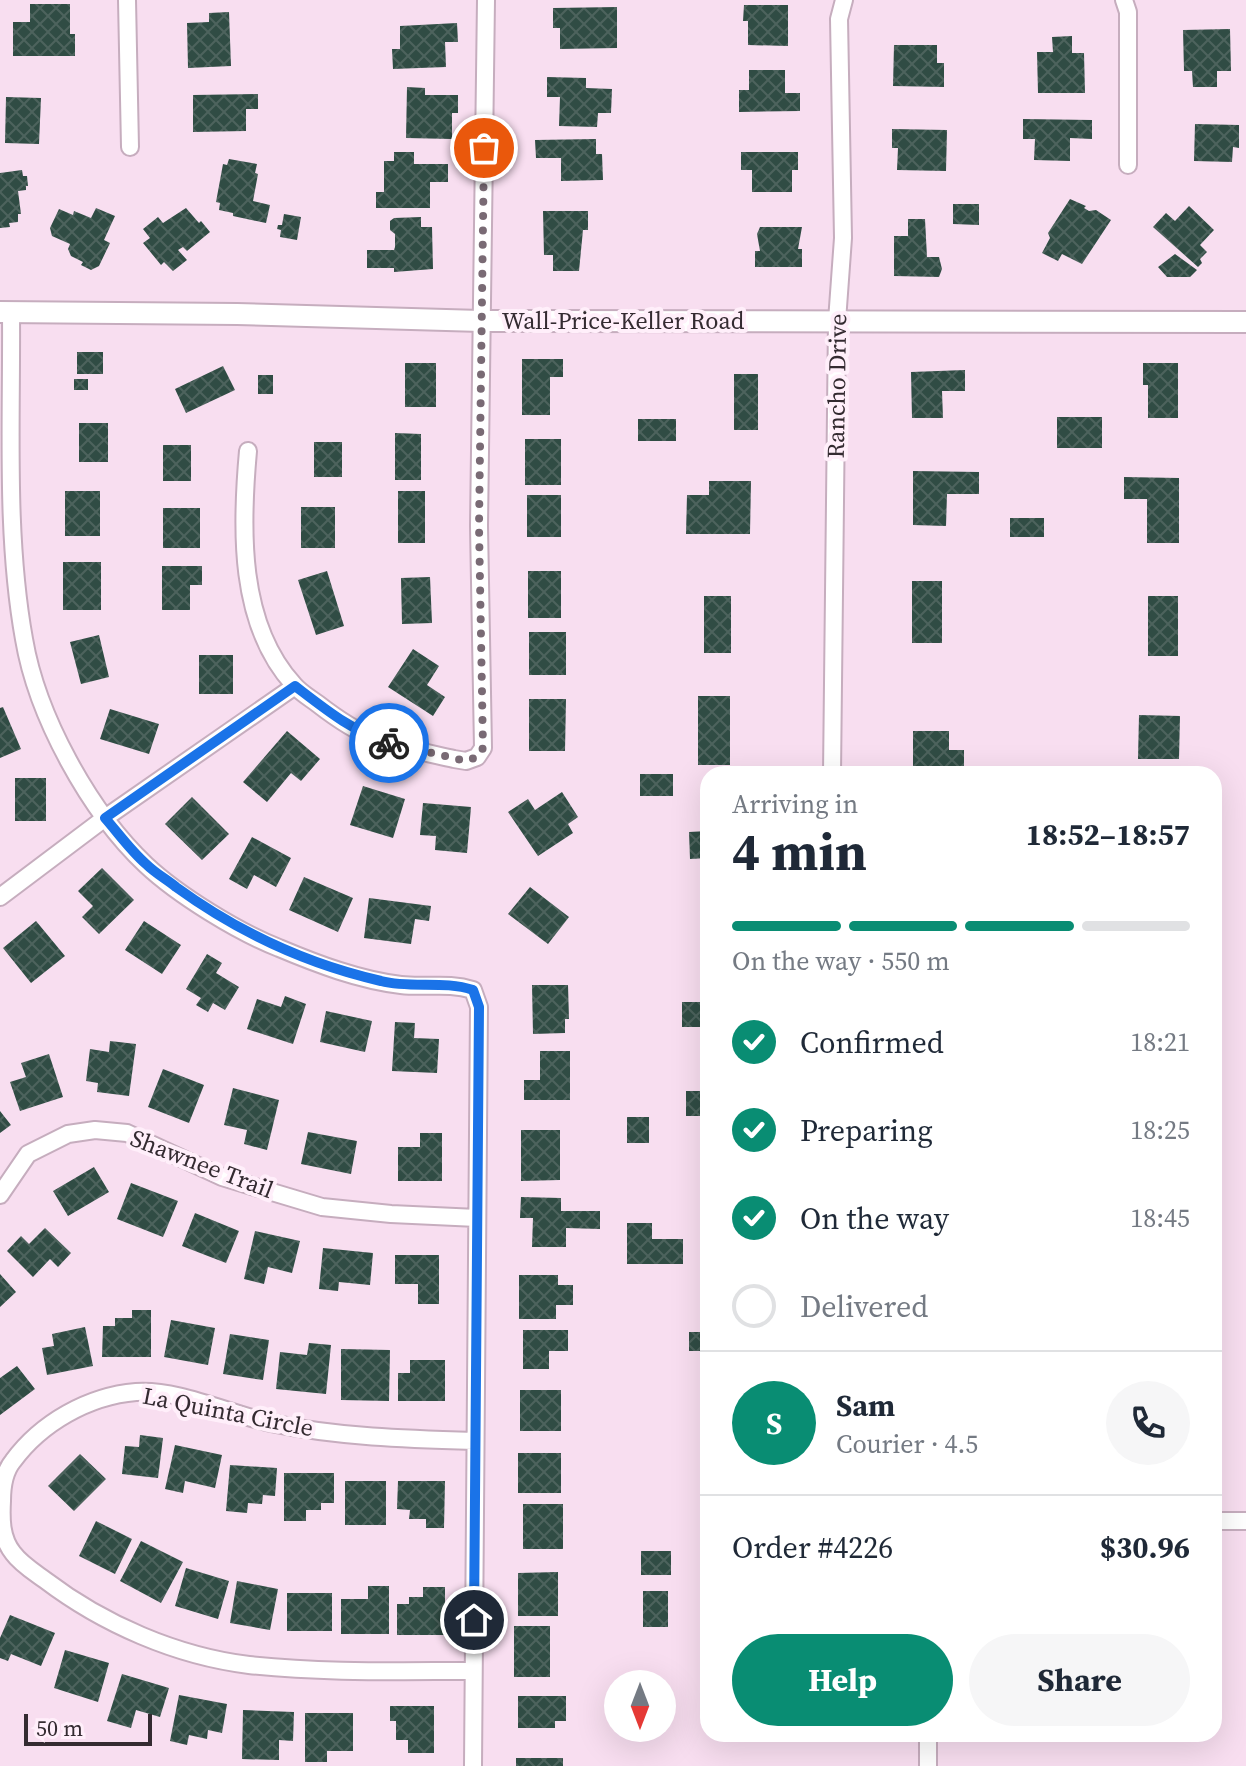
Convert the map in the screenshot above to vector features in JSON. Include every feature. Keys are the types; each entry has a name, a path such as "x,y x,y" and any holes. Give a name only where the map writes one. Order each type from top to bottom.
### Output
{"street":[{"path":"127,0 130,147"},
{"path":"248,451 246,550 252,606 272,654 295,686 337,719 374,738 466,761 477,757 483,748 479,526 486,0"},
{"name":"Rancho Drive","path":"832,766 837,321 843,238 839,19 844,0"},
{"path":"1124,0 1128,12 1128,165"},
{"path":"6,312 16,581 24,641 48,716 105,818 147,865 205,908 276,947 336,970 384,982 403,985 456,984 473,990 479,1007 473,1766"},
{"name":"Wall-Price-Keller Road","path":"6,312 481,321 1246,322"},
{"path":"0,897 105,818 295,686"},
{"name":"Shawnee Trail","path":"0,1195 28,1154 68,1134 95,1130 127,1133 222,1177 322,1207 477,1218"},
{"name":"La Quinta Circle","path":"472,1671 334,1670 248,1664 189,1653 124,1628 66,1596 12,1552 3,1532 1,1512 2,1485 10,1464 31,1438 58,1418 92,1403 136,1392 173,1396 271,1423 375,1438 475,1441"},
{"path":"1222,1521 1246,1521"},
{"path":"928,1742 928,1766"}],"building":[{"path":"30,4 70,4 70,34 75,34 75,56 13,56 13,22 30,22"},
{"path":"744,5 788,5 788,46 748,45 748,21 743,21"},
{"path":"617,7 617,48 560,49 560,28 553,28 553,8"},
{"path":"229,12 231,66 188,68 187,23 209,22 209,13"},
{"path":"457,23 458,42 445,42 446,67 393,69 392,49 400,49 400,26"},
{"path":"1230,29 1231,71 1217,71 1217,87 1193,87 1192,71 1184,71 1183,30"},
{"path":"1072,36 1072,53 1084,53 1085,93 1038,93 1037,52 1053,52 1052,37"},
{"path":"894,45 937,45 937,63 944,63 944,87 893,86"},
{"path":"749,70 785,70 785,93 800,93 800,111 739,112 739,90 749,90"},
{"path":"547,77 586,78 586,88 612,89 611,113 598,113 597,127 559,126 560,97 547,97"},
{"path":"407,87 425,88 425,95 458,95 458,113 452,113 452,139 406,138"},
{"path":"258,94 258,109 246,109 246,131 193,132 193,95"},
{"path":"6,97 41,98 39,144 5,143"},
{"path":"1023,119 1092,120 1092,139 1070,138 1070,161 1034,160 1035,139 1023,139"},
{"path":"1195,124 1239,125 1239,148 1233,147 1232,162 1194,161"},
{"path":"892,129 947,130 946,171 897,170 898,148 892,148"},
{"path":"596,139 596,154 602,154 603,180 561,181 561,158 536,158 535,140"},
{"path":"394,152 414,152 414,164 448,164 448,182 430,182 430,208 376,208 376,192 384,192 384,161 394,161"},
{"path":"741,152 798,152 798,170 792,170 792,192 752,192 752,170 741,170"},
{"path":"229,159 257,164 253,201 270,205 266,223 219,210 220,203 216,202 223,164 227,165"},
{"path":"22,170 23,176 27,176 28,186 26,190 18,191 21,214 18,214 18,222 0,228 0,173"},
{"path":"1070,199 1111,220 1082,264 1062,254 1058,261 1042,253 1050,238 1048,233"},
{"path":"953,204 979,204 979,225 953,224"},
{"path":"1189,206 1214,230 1200,245 1207,252 1200,259 1202,263 1198,267 1153,227 1166,213 1175,221"},
{"path":"96,208 115,216 104,240 110,243 99,266 91,270 71,256 68,249 70,244 52,236 50,228 59,209 91,218"},
{"path":"186,208 210,232 187,251 183,247 178,250 187,260 173,271 164,262 161,265 143,243 150,238 143,229 158,217 163,223"},
{"path":"543,211 588,211 588,230 583,230 579,271 553,271 553,255 544,255"},
{"path":"284,214 301,217 297,240 280,237 281,230 277,229 278,225 282,225"},
{"path":"421,217 421,227 432,227 433,269 394,272 394,268 367,268 367,250 394,250 395,234 390,230 390,221 394,218"},
{"path":"908,219 925,219 927,257 939,257 942,269 939,277 894,276 894,236 908,236"},
{"path":"760,227 802,227 798,249 802,249 802,267 755,267 755,251 760,251 757,234"},
{"path":"1175,254 1197,270 1190,277 1167,277 1158,267"},
{"path":"77,352 103,352 103,374 77,374"},
{"path":"522,359 563,359 563,377 550,377 550,415 522,415"},
{"path":"405,363 436,363 436,407 405,407"},
{"path":"1143,363 1178,363 1178,418 1148,418 1148,385 1143,385"},
{"path":"223,366 235,390 186,413 175,389"},
{"path":"965,370 965,391 942,391 943,418 912,418 911,372"},
{"path":"734,374 758,374 758,430 734,430"},
{"path":"258,375 273,375 273,394 258,394"},
{"path":"74,379 88,379 88,390 74,390"},
{"path":"1057,417 1102,417 1102,448 1057,448"},
{"path":"638,419 676,419 676,441 638,441"},
{"path":"79,423 108,423 108,462 79,462"},
{"path":"395,433 421,434 421,480 395,480"},
{"path":"525,439 561,439 561,485 525,485"},
{"path":"314,442 342,442 342,477 314,477"},
{"path":"163,445 191,445 191,481 163,481"},
{"path":"913,471 979,472 979,494 947,494 946,526 913,525"},
{"path":"1124,477 1179,478 1179,543 1147,543 1147,499 1124,499"},
{"path":"709,481 751,481 750,534 686,534 687,495 709,495"},
{"path":"65,491 100,491 100,536 65,536"},
{"path":"398,491 425,491 425,543 398,543"},
{"path":"527,495 561,495 561,537 527,537"},
{"path":"301,507 335,507 335,548 301,548"},
{"path":"163,508 200,508 200,548 163,548"},
{"path":"1010,518 1044,518 1044,537 1010,537"},
{"path":"63,562 101,562 101,610 63,610"},
{"path":"162,566 202,566 202,585 190,585 190,610 162,610"},
{"path":"327,571 344,626 316,635 298,580"},
{"path":"528,571 561,571 561,618 528,618"},
{"path":"430,577 432,623 402,624 401,578"},
{"path":"912,581 942,581 942,643 912,643"},
{"path":"704,596 731,596 731,653 704,653"},
{"path":"1148,596 1178,596 1178,656 1148,656"},
{"path":"529,632 566,632 566,675 529,675"},
{"path":"99,635 109,677 81,684 70,642"},
{"path":"413,649 439,666 427,685 445,697 433,716 388,687"},
{"path":"199,655 233,655 233,694 199,694"},
{"path":"698,696 730,696 730,765 698,765"},
{"path":"529,699 566,699 565,751 529,751"},
{"path":"3,707 21,749 0,758 0,708"},
{"path":"110,709 159,724 149,754 100,739"},
{"path":"1139,715 1180,716 1179,759 1138,759"},
{"path":"287,731 320,759 301,781 291,773 267,802 243,782"},
{"path":"913,731 949,731 949,750 964,750 964,766 913,766"},
{"path":"640,774 673,774 673,796 640,796"},
{"path":"15,778 46,778 46,821 15,821"},
{"path":"363,786 405,799 393,838 350,825"},
{"path":"562,792 578,817 568,824 573,833 538,856 508,812 528,799 535,810"},
{"path":"192,797 229,834 202,860 165,824"},
{"path":"423,803 471,807 467,853 435,850 436,836 420,835"},
{"path":"700,831 700,858 690,859 689,832"},
{"path":"252,837 291,858 276,887 254,875 247,889 229,879"},
{"path":"102,868 134,900 99,934 82,917 93,906 78,891"},
{"path":"304,877 353,898 338,932 289,910"},
{"path":"530,887 569,917 548,944 508,914"},
{"path":"369,898 431,906 429,921 415,919 411,944 364,938"},
{"path":"36,921 65,956 31,983 3,948"},
{"path":"144,921 181,945 162,974 125,950"},
{"path":"207,954 222,963 216,973 239,987 225,1010 213,1003 208,1012 196,1005 201,998 186,989"},
{"path":"532,985 568,985 569,1019 565,1019 565,1033 533,1034"},
{"path":"285,996 306,1004 293,1044 247,1029 257,999 281,1007"},
{"path":"682,1002 700,1002 700,1027 682,1027"},
{"path":"326,1011 372,1021 365,1052 320,1042"},
{"path":"395,1022 415,1023 414,1038 439,1039 437,1073 392,1071"},
{"path":"110,1041 136,1044 129,1096 97,1092 98,1083 86,1081 90,1049 109,1052"},
{"path":"540,1051 570,1051 570,1100 524,1100 524,1080 540,1080"},
{"path":"49,1054 63,1097 20,1111 10,1082 26,1077 21,1063"},
{"path":"163,1069 204,1085 189,1123 148,1107"},
{"path":"233,1088 279,1100 267,1150 244,1144 247,1130 224,1125"},
{"path":"686,1091 700,1091 700,1116 686,1116"},
{"path":"0,1111 11,1125 0,1133"},
{"path":"627,1117 649,1117 649,1143 627,1143"},
{"path":"521,1130 560,1130 560,1180 521,1181"},
{"path":"308,1132 357,1141 351,1174 301,1164"},
{"path":"420,1133 442,1133 442,1181 398,1181 398,1147 420,1147"},
{"path":"94,1167 109,1192 68,1216 53,1191"},
{"path":"131,1183 178,1201 163,1237 117,1219"},
{"path":"521,1197 561,1198 561,1211 600,1211 600,1229 566,1228 566,1247 532,1247 533,1218 520,1218"},
{"path":"195,1213 239,1231 226,1263 182,1246"},
{"path":"627,1223 652,1223 652,1239 683,1239 683,1264 627,1264"},
{"path":"45,1228 71,1253 58,1267 50,1259 33,1277 7,1251 21,1236 29,1244"},
{"path":"255,1231 300,1241 292,1273 268,1267 264,1284 244,1279"},
{"path":"323,1248 373,1253 370,1285 339,1282 338,1291 319,1289"},
{"path":"395,1255 439,1255 439,1304 418,1304 418,1284 395,1284"},
{"path":"0,1274 16,1292 0,1307"},
{"path":"519,1275 558,1275 558,1285 573,1285 573,1305 556,1305 556,1319 519,1319"},
{"path":"132,1310 151,1310 151,1357 102,1357 103,1326 115,1326 115,1318 132,1318"},
{"path":"171,1320 215,1328 208,1365 164,1357"},
{"path":"85,1327 93,1366 47,1375 42,1348 54,1346 52,1334"},
{"path":"523,1330 568,1330 568,1351 549,1351 549,1369 523,1369"},
{"path":"689,1332 700,1332 700,1351 689,1351"},
{"path":"230,1334 269,1340 263,1380 223,1374"},
{"path":"309,1343 331,1345 326,1394 276,1389 280,1352 307,1355"},
{"path":"341,1349 390,1350 389,1401 341,1400"},
{"path":"410,1360 445,1360 445,1401 398,1401 398,1373 410,1373"},
{"path":"17,1366 35,1389 0,1415 0,1378"},
{"path":"520,1390 561,1390 561,1431 520,1431"},
{"path":"140,1435 163,1438 158,1478 122,1474 125,1446 139,1447"},
{"path":"175,1445 222,1455 215,1488 185,1481 183,1493 165,1489"},
{"path":"518,1453 561,1453 561,1493 518,1493"},
{"path":"80,1454 106,1479 74,1511 48,1486"},
{"path":"230,1465 277,1468 275,1496 263,1495 262,1504 248,1503 247,1513 226,1511"},
{"path":"284,1473 334,1473 334,1503 321,1503 321,1510 306,1510 306,1521 284,1521"},
{"path":"345,1481 386,1481 386,1525 345,1525"},
{"path":"398,1481 445,1481 444,1528 426,1528 426,1519 409,1519 410,1510 397,1509"},
{"path":"523,1504 563,1504 563,1549 523,1549"},
{"path":"96,1521 132,1539 115,1574 79,1556"},
{"path":"141,1541 183,1562 161,1603 120,1581"},
{"path":"641,1551 671,1551 671,1575 641,1575"},
{"path":"186,1568 229,1581 218,1619 175,1606"},
{"path":"558,1572 558,1616 518,1616 518,1573"},
{"path":"237,1581 278,1589 270,1630 230,1623"},
{"path":"368,1586 389,1586 389,1634 341,1634 341,1599 368,1599"},
{"path":"423,1587 445,1587 445,1635 397,1635 397,1604 409,1604 409,1597 423,1597"},
{"path":"643,1591 668,1591 668,1627 643,1627"},
{"path":"287,1593 332,1593 332,1631 287,1631"},
{"path":"10,1615 55,1633 41,1666 11,1654 8,1661 0,1658 0,1638"},
{"path":"514,1626 550,1626 550,1677 514,1677"},
{"path":"65,1650 109,1663 98,1702 54,1688"},
{"path":"122,1674 169,1688 160,1717 136,1710 131,1728 107,1721"},
{"path":"179,1695 227,1704 222,1733 208,1730 207,1739 189,1735 187,1745 170,1741"},
{"path":"518,1696 566,1696 566,1721 555,1721 555,1728 518,1728"},
{"path":"390,1706 434,1706 434,1753 408,1753 408,1740 396,1740 396,1721 390,1721"},
{"path":"243,1710 294,1712 293,1741 279,1740 279,1760 242,1759"},
{"path":"305,1713 353,1713 353,1751 327,1751 327,1762 305,1762"},
{"path":"516,1758 563,1758 563,1766 516,1766"}],"way so far":[{"path":"389,743 466,761 477,757 483,748 479,526 484,148"}],"route":[{"path":"389,743 337,719 295,686 105,818 147,865 205,908 276,947 336,970 384,982 403,985 456,984 473,990 479,1007 474,1620"}]}
